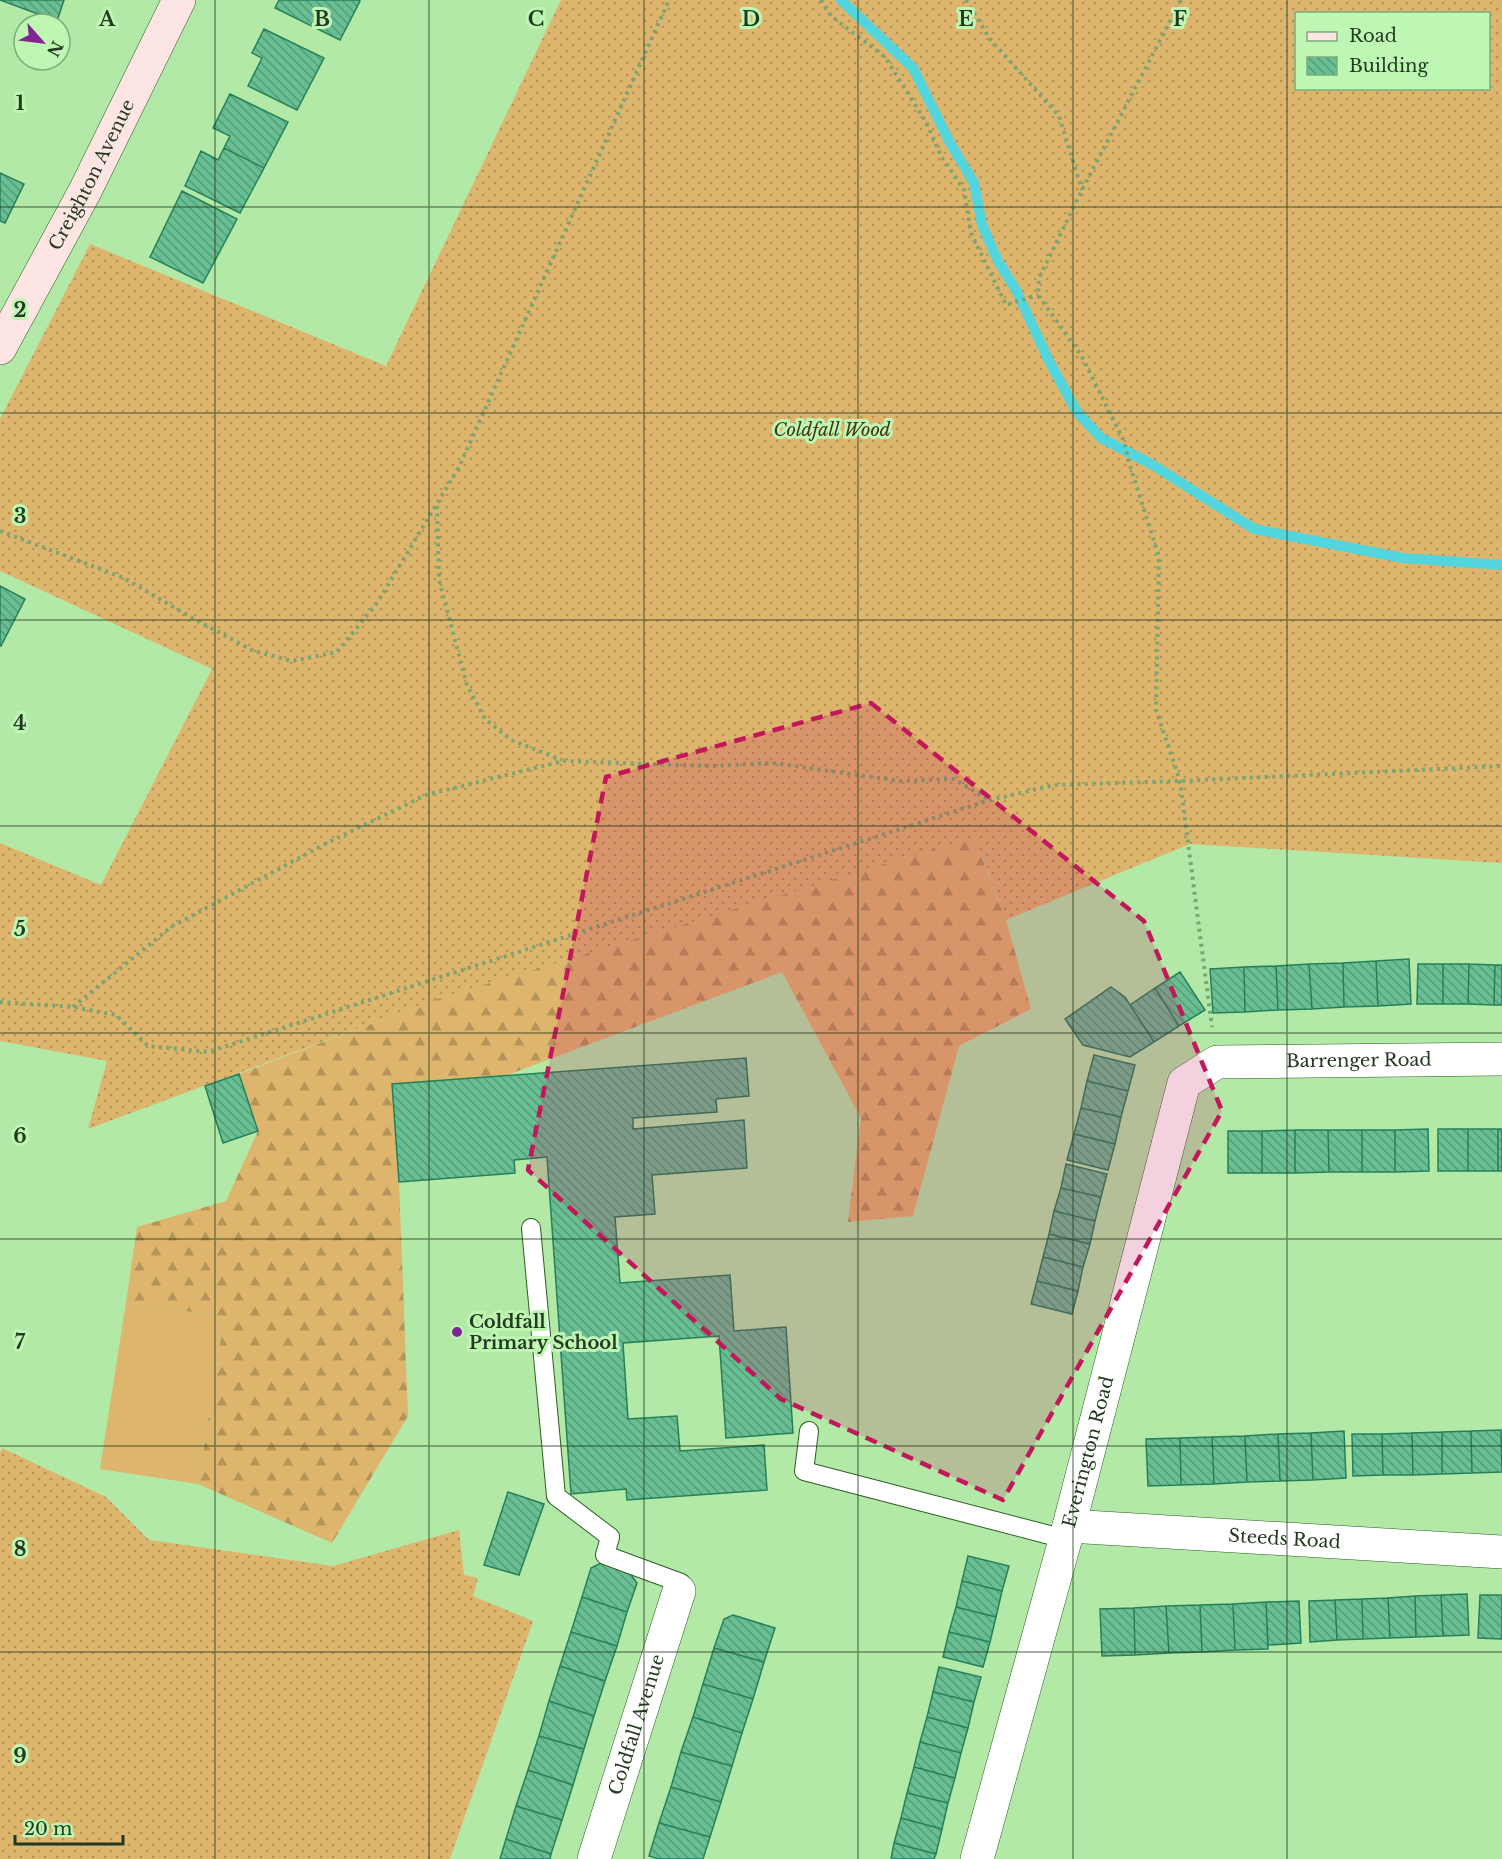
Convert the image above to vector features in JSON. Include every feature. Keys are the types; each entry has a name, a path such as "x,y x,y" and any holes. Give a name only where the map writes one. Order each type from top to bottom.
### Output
{"street":[{"name":"Creighton Avenue","path":"2,338 85,191 179,0"},
{"name":"Barrenger Road","path":"1217,1062 1502,1059"},
{"name":"Everington Road","path":"977,1859 1067,1532 1184,1083 1217,1062"},
{"name":"Steeds Road","path":"1067,1532 1502,1552"},
{"name":"Coldfall Avenue","path":"594,1859 679,1591"}],"lane":[{"path":"531,1228 556,1496 610,1537 605,1554 681,1583 679,1591"},
{"path":"809,1431 804,1471 1067,1532"}],"path":[{"path":"0,531 124,578 254,651 292,661 337,652 377,603 459,467 669,0"},
{"path":"821,0 831,16 885,57 926,122 941,156 964,190 971,233 1006,305 1038,295"},
{"path":"966,0 990,39 1059,116 1082,190"},
{"path":"1181,0 1082,190 1040,278 1038,295 1081,355 1124,441 1159,557 1156,710 1180,781 1217,1062"},
{"path":"436,505 439,580 467,685 484,719 511,740 563,761"},
{"path":"73,1007 171,927 327,843 426,795 563,761 711,766 773,763 901,780 954,779 990,800"},
{"path":"0,1002 73,1007 116,1015 148,1046 208,1052 990,800 1054,785 1502,766"}],"highlighted area":[{"path":"871,703 1144,921 1222,1111 1003,1500 781,1399 528,1170 606,777"}],"green space":[{"name":"Coldfall Wood","path":"561,0 1502,0 1502,863 1190,844 1006,920 981,853 438,999 88,1129 107,1061 0,1041 0,843 101,885 212,669 0,571 0,419 90,244 386,366"},
{"path":"974,837 1006,920 1031,1009 959,1046 913,1216 848,1222 861,1118 782,972 507,1075 392,1084 399,1182 408,1416 332,1543 198,1484 224,1317 126,1302 137,1227 226,1201 258,1131 239,1074 437,999"},
{"path":"126,1302 224,1317 198,1484 100,1469"},
{"path":"2,1448 106,1497 149,1540 333,1566 459,1530 464,1575 478,1578 473,1596 533,1621 450,1859 0,1859 0,1453"}],"building":[{"path":"0,0 64,0 60,12 33,12"},
{"path":"279,0 360,1 340,40 275,8"},
{"path":"264,29 324,58 297,110 248,86 262,58 252,53"},
{"path":"230,94 288,122 264,168 224,148 230,136 213,128"},
{"path":"224,148 264,168 240,213 185,186 201,151 218,160"},
{"path":"0,173 24,184 5,223 0,221"},
{"path":"182,191 237,219 203,283 150,257"},
{"path":"0,586 25,599 1,646 0,646"},
{"path":"1409,959 1411,1004 1378,1006 1376,961"},
{"path":"1376,961 1378,1006 1344,1007 1343,963"},
{"path":"1343,963 1344,1007 1312,1009 1309,964"},
{"path":"1309,964 1312,1009 1278,1010 1276,966"},
{"path":"1418,964 1443,964 1443,1004 1417,1004"},
{"path":"1443,964 1469,964 1468,1004 1443,1004"},
{"path":"1469,964 1495,965 1494,1005 1468,1004"},
{"path":"1495,965 1502,965 1502,1005 1494,1005"},
{"path":"1276,966 1278,1010 1245,1012 1244,967"},
{"path":"1244,967 1245,1012 1213,1013 1210,969"},
{"path":"1180,972 1205,1010 1179,1026 1155,988"},
{"path":"1111,987 1125,997 1154,1042 1130,1057 1083,1045 1065,1019"},
{"path":"1155,988 1179,1026 1154,1042 1130,1005"},
{"path":"1094,1055 1135,1065 1128,1091 1087,1081"},
{"path":"746,1058 749,1096 716,1099 717,1112 633,1118 633,1129 744,1120 747,1168 652,1175 655,1214 615,1217 620,1283 730,1275 734,1331 786,1327 793,1433 726,1438 719,1336 623,1343 628,1419 677,1416 680,1451 764,1445 767,1490 627,1500 626,1489 571,1494 547,1157 514,1160 515,1173 399,1182 392,1084"},
{"path":"239,1074 258,1131 223,1143 205,1086"},
{"path":"1087,1081 1128,1091 1121,1117 1081,1108"},
{"path":"1081,1108 1121,1117 1115,1144 1074,1134"},
{"path":"1428,1129 1429,1171 1395,1172 1395,1130"},
{"path":"1438,1129 1468,1129 1468,1171 1438,1171"},
{"path":"1468,1129 1498,1129 1498,1171 1468,1171"},
{"path":"1498,1129 1502,1129 1502,1171 1498,1171"},
{"path":"1295,1130 1328,1130 1329,1172 1295,1173"},
{"path":"1295,1130 1295,1173 1262,1173 1262,1131"},
{"path":"1328,1130 1362,1130 1362,1172 1329,1172"},
{"path":"1362,1130 1395,1130 1395,1172 1362,1172"},
{"path":"1228,1131 1262,1131 1262,1173 1228,1173"},
{"path":"1074,1134 1115,1144 1108,1170 1067,1160"},
{"path":"1066,1164 1107,1174 1101,1197 1061,1188"},
{"path":"1061,1188 1101,1197 1095,1221 1054,1211"},
{"path":"1054,1211 1095,1221 1090,1244 1049,1234"},
{"path":"1049,1234 1090,1244 1083,1267 1043,1257"},
{"path":"1043,1257 1083,1267 1078,1291 1037,1281"},
{"path":"1037,1281 1078,1291 1072,1314 1031,1304"},
{"path":"1501,1430 1502,1472 1472,1473 1471,1431"},
{"path":"1344,1431 1346,1478 1313,1480 1311,1433"},
{"path":"1471,1431 1472,1473 1442,1474 1442,1432"},
{"path":"1442,1432 1442,1474 1413,1475 1412,1433"},
{"path":"1311,1433 1313,1480 1280,1481 1278,1434"},
{"path":"1412,1433 1413,1475 1383,1475 1382,1434"},
{"path":"1278,1434 1280,1481 1247,1482 1245,1436"},
{"path":"1352,1434 1382,1434 1383,1475 1353,1476"},
{"path":"1245,1436 1247,1482 1214,1484 1212,1437"},
{"path":"1212,1437 1214,1484 1181,1485 1180,1438"},
{"path":"1180,1438 1181,1485 1148,1486 1146,1439"},
{"path":"508,1492 544,1504 519,1575 484,1565"},
{"path":"968,1556 1009,1566 1002,1591 962,1581"},
{"path":"601,1563 630,1573 637,1583 627,1612 582,1597 591,1568"},
{"path":"962,1581 1002,1591 996,1617 956,1607"},
{"path":"1467,1594 1469,1635 1443,1636 1441,1595"},
{"path":"1441,1595 1443,1636 1416,1637 1415,1596"},
{"path":"1480,1595 1502,1595 1502,1639 1478,1638"},
{"path":"1415,1596 1416,1637 1390,1638 1388,1598"},
{"path":"582,1597 627,1612 617,1646 571,1632"},
{"path":"1388,1598 1390,1638 1363,1639 1362,1599"},
{"path":"1362,1599 1363,1639 1337,1640 1335,1600"},
{"path":"1335,1600 1337,1640 1310,1642 1309,1601"},
{"path":"1299,1601 1301,1643 1268,1645 1266,1602"},
{"path":"1266,1602 1268,1649 1235,1650 1233,1604"},
{"path":"1233,1604 1235,1650 1202,1652 1200,1605"},
{"path":"1200,1605 1202,1652 1169,1653 1166,1606"},
{"path":"1166,1606 1169,1653 1135,1655 1134,1608"},
{"path":"956,1607 996,1617 990,1642 949,1632"},
{"path":"1134,1608 1135,1655 1102,1656 1100,1609"},
{"path":"733,1615 775,1628 764,1662 714,1648 724,1619"},
{"path":"571,1632 617,1646 605,1681 560,1666"},
{"path":"949,1632 990,1642 983,1667 943,1657"},
{"path":"714,1648 764,1662 753,1699 703,1684"},
{"path":"560,1666 605,1681 594,1716 549,1701"},
{"path":"939,1667 981,1677 974,1702 933,1692"},
{"path":"703,1684 753,1699 742,1733 693,1717"},
{"path":"933,1692 974,1702 968,1728 927,1717"},
{"path":"549,1701 594,1716 584,1749 539,1736"},
{"path":"693,1717 742,1733 732,1766 681,1752"},
{"path":"927,1717 968,1728 961,1753 920,1742"},
{"path":"539,1736 584,1749 573,1785 528,1770"},
{"path":"920,1742 961,1753 955,1778 914,1767"},
{"path":"681,1752 732,1766 721,1802 671,1787"},
{"path":"914,1767 955,1778 948,1803 907,1793"},
{"path":"528,1770 573,1785 562,1820 516,1806"},
{"path":"671,1787 721,1802 710,1837 659,1823"},
{"path":"907,1793 948,1803 942,1829 901,1818"},
{"path":"516,1806 562,1820 551,1854 506,1839"},
{"path":"901,1818 942,1829 936,1854 894,1843"},
{"path":"659,1823 710,1837 703,1859 659,1859 649,1856"},
{"path":"506,1839 551,1854 550,1859 500,1859"},
{"path":"894,1843 936,1854 934,1859 891,1859"}],"waterway":[{"path":"841,0 913,68 950,143 974,183 982,225 998,261 1016,290 1049,361 1077,412 1101,438 1153,465 1254,529 1403,558 1502,565"}],"place":[{"name":"Coldfall Primary School","path":"457,1332"}]}
